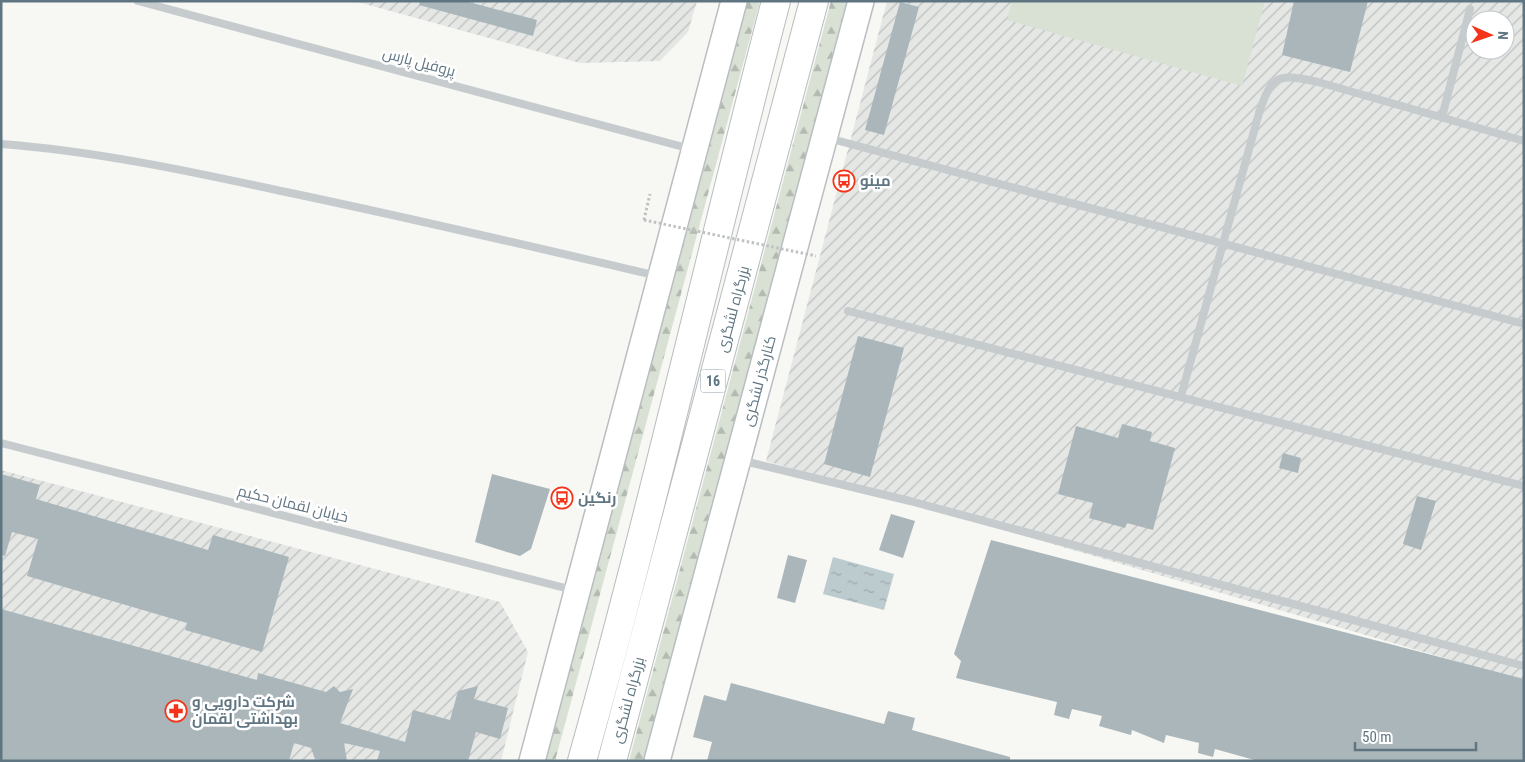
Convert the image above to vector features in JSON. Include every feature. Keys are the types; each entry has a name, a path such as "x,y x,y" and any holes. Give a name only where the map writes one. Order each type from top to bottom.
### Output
{"highway":[{"name":"بزرگراه لشگری","path":"582,761 625,608 723,205 776,1"},
{"name":"بزرگراه لشگری","path":"612,761 814,1"}],"main road":[{"path":"532,761 734,1"},
{"name":"کنارگذر لشگری","path":"658,761 861,1"}],"lane":[{"name":"پروفیل پارس","path":"138,1 694,150"},
{"path":"1442,117 1470,9"},
{"path":"1181,396 1266,92 1283,77 1318,82 1524,141"},
{"path":"824,137 1524,324"},
{"path":"1,144 38,147 202,174 408,217 662,277"},
{"path":"848,311 1524,486"},
{"name":"خیابان لقمان حکیم","path":"1,443 578,591"},
{"path":"738,459 910,501 1524,666"}],"path":[{"path":"650,194 644,220 816,256"}],"shaded area":[{"path":"354,1 697,1 688,32 660,61 580,63"},
{"path":"887,1 1524,1 1524,681 766,461"},
{"path":"1,470 500,602 528,652 501,761 1,761"}],"green space":[{"path":"741,1 760,1 555,761 537,761"},
{"path":"831,1 850,1 646,761 629,761"},
{"path":"1012,1 1265,1 1242,86 1007,20"}],"water":[{"path":"833,557 894,574 884,610 823,594"}],"building":[{"path":"420,1 465,1 537,20 533,36 419,5"},
{"path":"1294,1 1368,1 1350,72 1282,55"},
{"path":"900,2 919,7 884,135 865,130"},
{"path":"858,336 904,348 870,477 824,464"},
{"path":"1122,424 1152,432 1150,441 1175,448 1153,530 1127,523 1125,528 1089,518 1093,503 1058,494 1076,426 1118,438"},
{"path":"1283,453 1301,458 1298,473 1279,468"},
{"path":"1,474 40,485 36,499 208,550 213,535 289,557 262,652 185,630 187,623 27,576 38,539 12,532 5,556 1,555"},
{"path":"492,474 550,489 531,549 520,556 475,542"},
{"path":"1417,496 1436,501 1421,550 1403,544"},
{"path":"891,514 915,521 903,558 879,550"},
{"path":"991,540 1524,679 1524,761 1258,761 1215,749 1213,757 1198,753 1199,743 1166,735 1164,743 1132,730 1131,735 1099,726 1102,716 1072,709 1069,719 1054,715 1057,702 956,678 961,661 954,654"},
{"path":"788,555 807,560 795,603 777,598"},
{"path":"1,609 257,680 258,673 326,692 334,686 340,692 353,689 340,723 405,742 413,710 450,720 458,691 478,686 474,699 508,708 500,739 476,732 468,761 377,761 380,751 344,743 347,761 327,761 315,759 311,748 294,743 289,761 1,761"},
{"path":"731,683 884,724 888,711 915,718 912,730 1010,757 1010,761 707,761 712,742 693,737 704,695 726,701"}],"place":[{"name":"مینو","path":"844,181"},
{"name":"رنگین","path":"562,498"},
{"name":"شرکت دارویی و بهداشتی لقمان","path":"176,711"}]}
